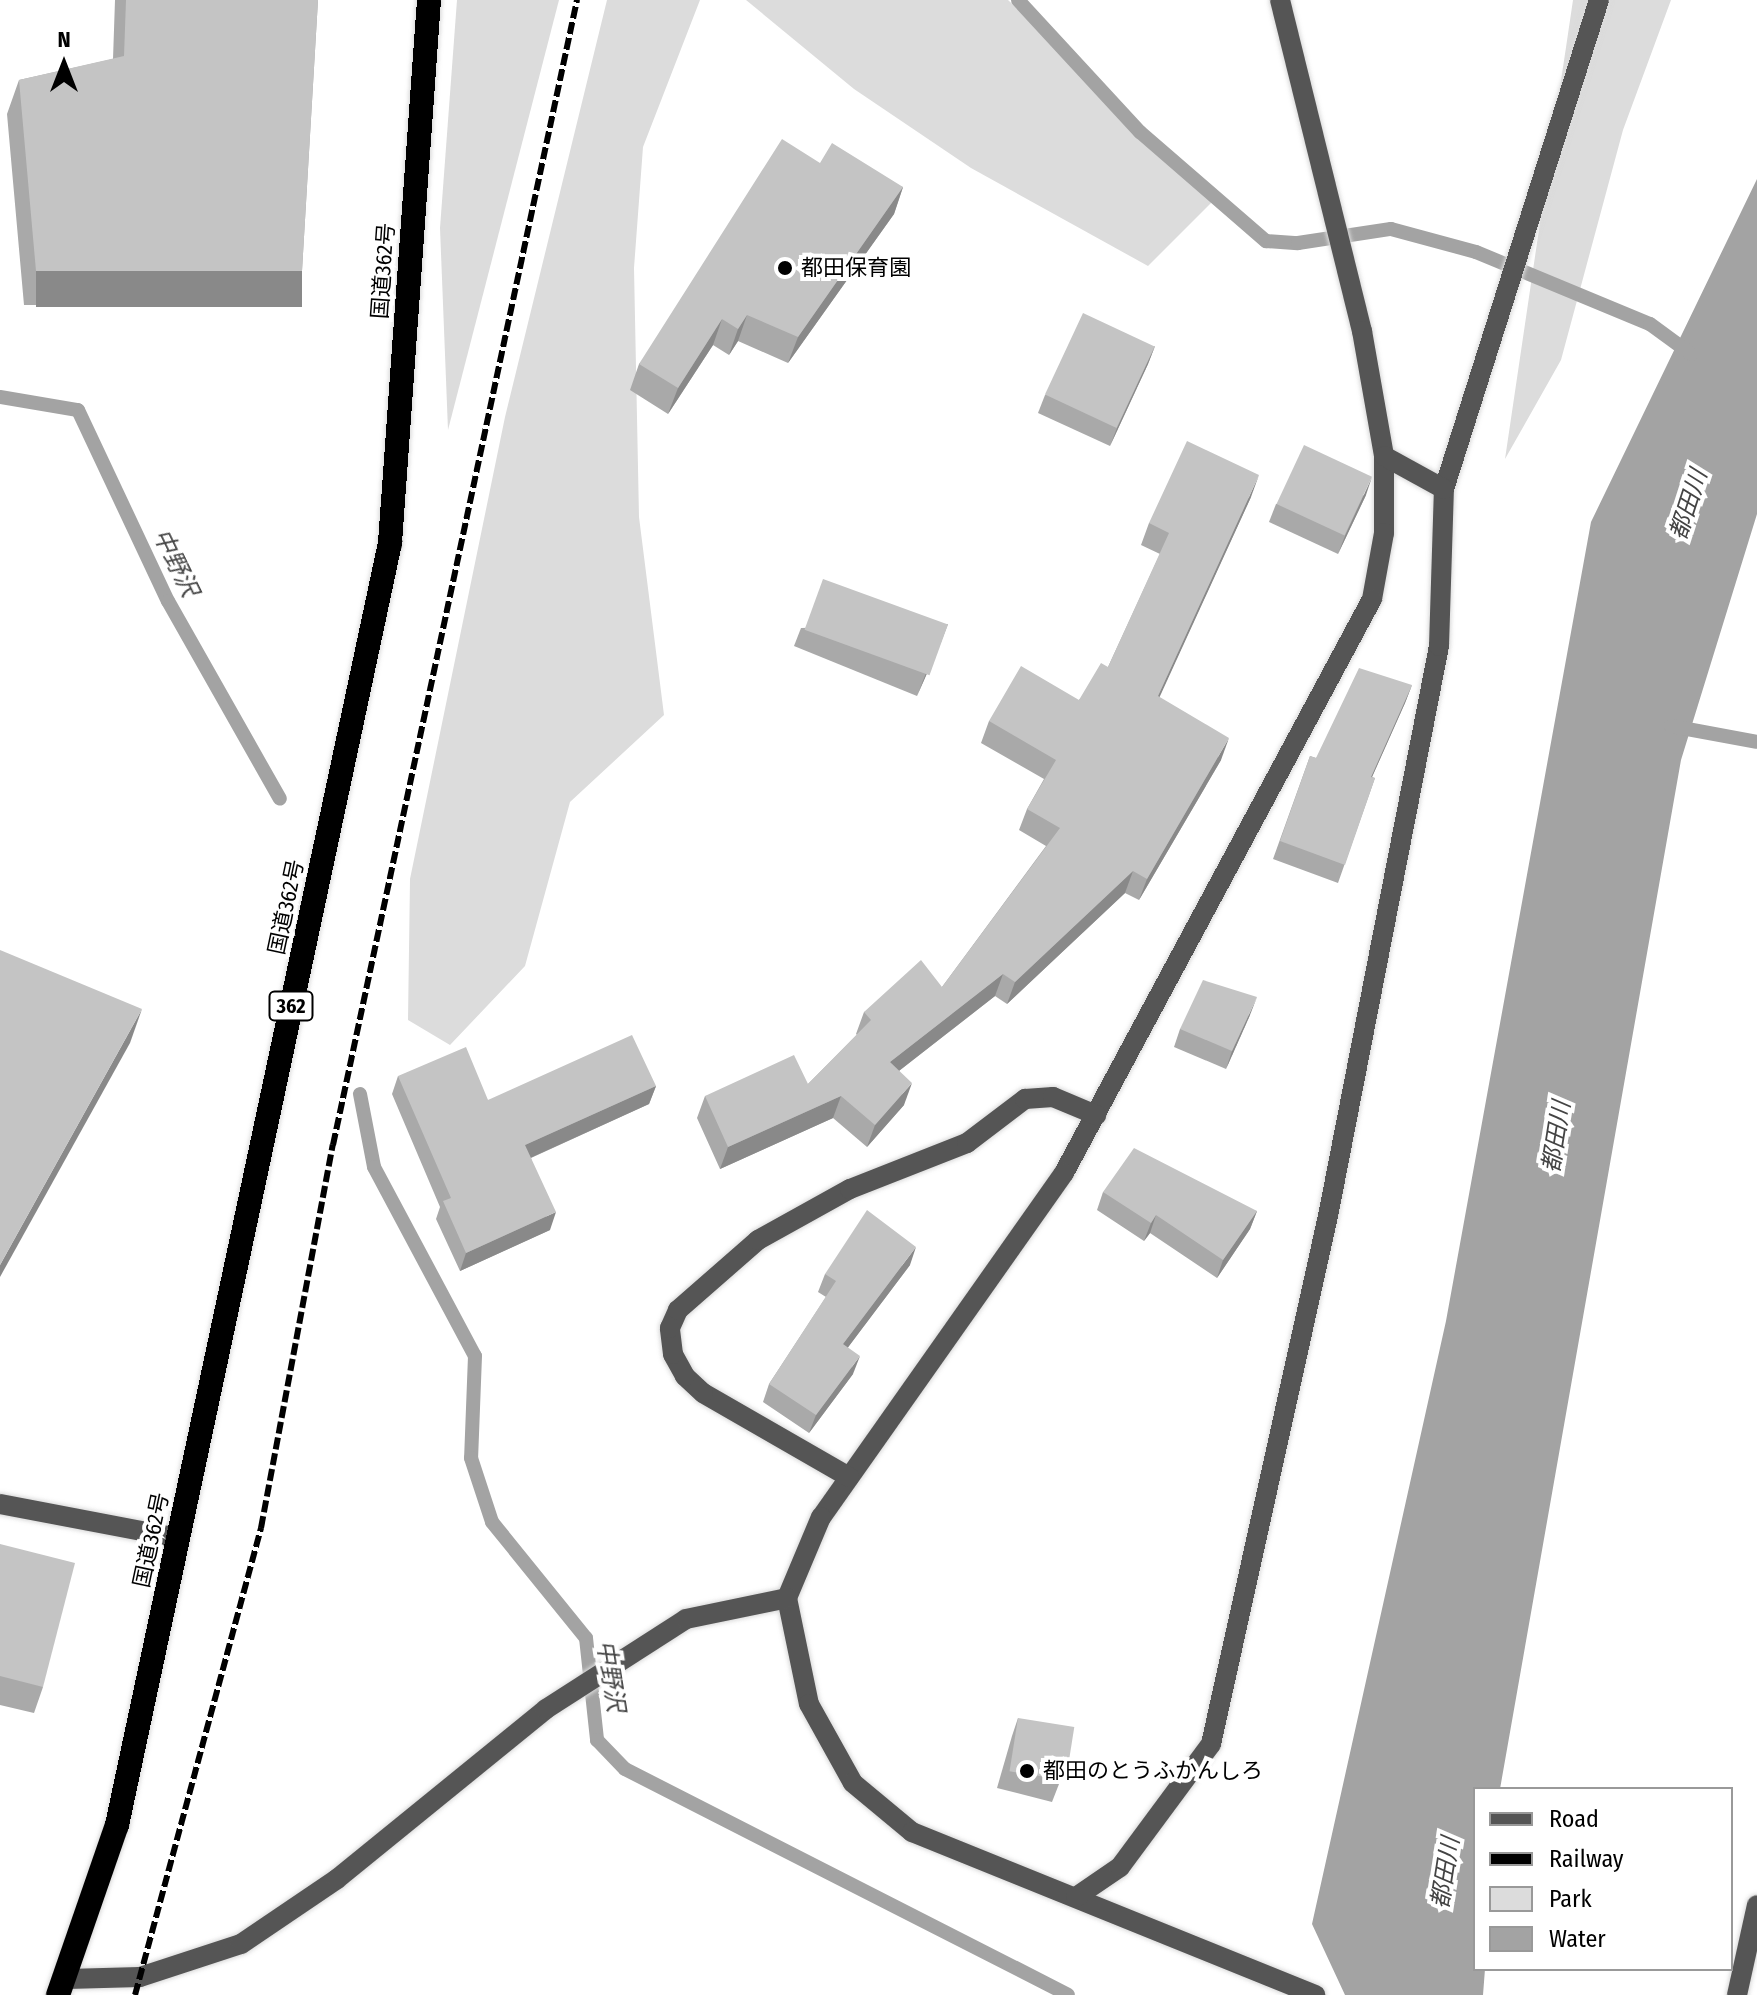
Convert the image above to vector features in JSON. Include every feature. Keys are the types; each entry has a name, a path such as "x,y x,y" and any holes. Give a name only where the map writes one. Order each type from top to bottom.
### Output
{"highway":[{"name":"国道362号","path":"62,1987 117,1825 390,543 429,0"}],"street":[{"path":"1280,0 1362,331 1384,456 1384,533 1372,599 1064,1173 821,1517 787,1598 809,1704 853,1783 912,1832 1315,1995"},
{"path":"1076,1897 1120,1867 1211,1744 1328,1216 1426,736 1439,646 1444,489 1599,0"},
{"path":"1384,456 1444,489"},
{"path":"849,1477 703,1393 685,1376 673,1354 670,1328 678,1310 758,1240 850,1189 967,1143 1025,1099 1053,1097 1096,1115"},
{"path":"0,1504 178,1538"},
{"path":"62,1987 140,1977 241,1944 337,1879 546,1709 686,1619 787,1598"},
{"path":"1737,1995 1757,1905"}],"green space":[{"path":"457,0 559,0 448,430 440,228"},
{"path":"607,0 700,0 643,147 634,268 639,517 664,715 570,802 525,966 450,1045 408,1020 410,879 505,417"},
{"path":"746,0 1008,0 1216,198 1148,266 971,168 854,89"},
{"path":"1573,0 1671,0 1623,130 1561,360 1505,459"}],"water":[{"name":"都田川","path":"1757,179 1757,514 1681,760 1500,1787 1473,1787 1473,1971 1485,1971 1483,1995 1345,1995 1312,1924 1446,1321 1591,522"}],"building":[{"path":"126,0 318,0 302,271 36,271 19,80 124,56"},
{"path":"782,139 820,163 832,143 903,187 798,337 747,315 738,329 722,319 678,388 639,364"},
{"path":"1083,313 1155,346 1117,428 1045,395"},
{"path":"1187,441 1259,475 1158,696 1229,738 1147,879 1133,871 1015,982 1003,974 890,1062 912,1083 875,1125 841,1096 728,1147 705,1096 794,1055 808,1084 871,1020 864,1012 921,960 942,987 1060,828 1027,809 1056,760 989,721 1021,666 1079,700 1101,663 1108,667 1169,533 1149,523"},
{"path":"1304,445 1372,477 1345,536 1277,504"},
{"path":"823,579 948,624 930,675 805,630"},
{"path":"1359,668 1412,685 1371,777 1375,778 1345,865 1280,841 1310,756 1316,758"},
{"path":"0,950 142,1009 0,1265"},
{"path":"1203,980 1257,997 1232,1051 1180,1029"},
{"path":"632,1035 656,1086 525,1145 556,1212 466,1253 443,1201 451,1198 398,1076 466,1047 488,1100"},
{"path":"1134,1148 1257,1211 1223,1260 1156,1215 1151,1223 1103,1192"},
{"path":"867,1210 916,1247 843,1344 860,1356 816,1415 769,1384 836,1281 825,1274"},
{"path":"0,1544 75,1563 43,1687 0,1676"},
{"path":"1018,1718 1074,1727 1066,1780 1010,1771"}],"waterway":[{"path":"1018,0 1140,132 1266,241 1298,243 1391,229 1476,252 1650,324 1691,354"},
{"name":"中野沢","path":"0,397 78,410 168,601 280,799"},
{"path":"1671,726 1757,742"},
{"name":"中野沢","path":"360,1094 374,1167 475,1356 471,1458 492,1522 586,1638 597,1740 625,1769 1068,1995"}],"railway":[{"path":"135,1995 261,1528 333,1145 577,0"}],"place":[{"name":"都田保育園","path":"785,268"},
{"name":"都田のとうふかんしろ","path":"1027,1771"}]}
